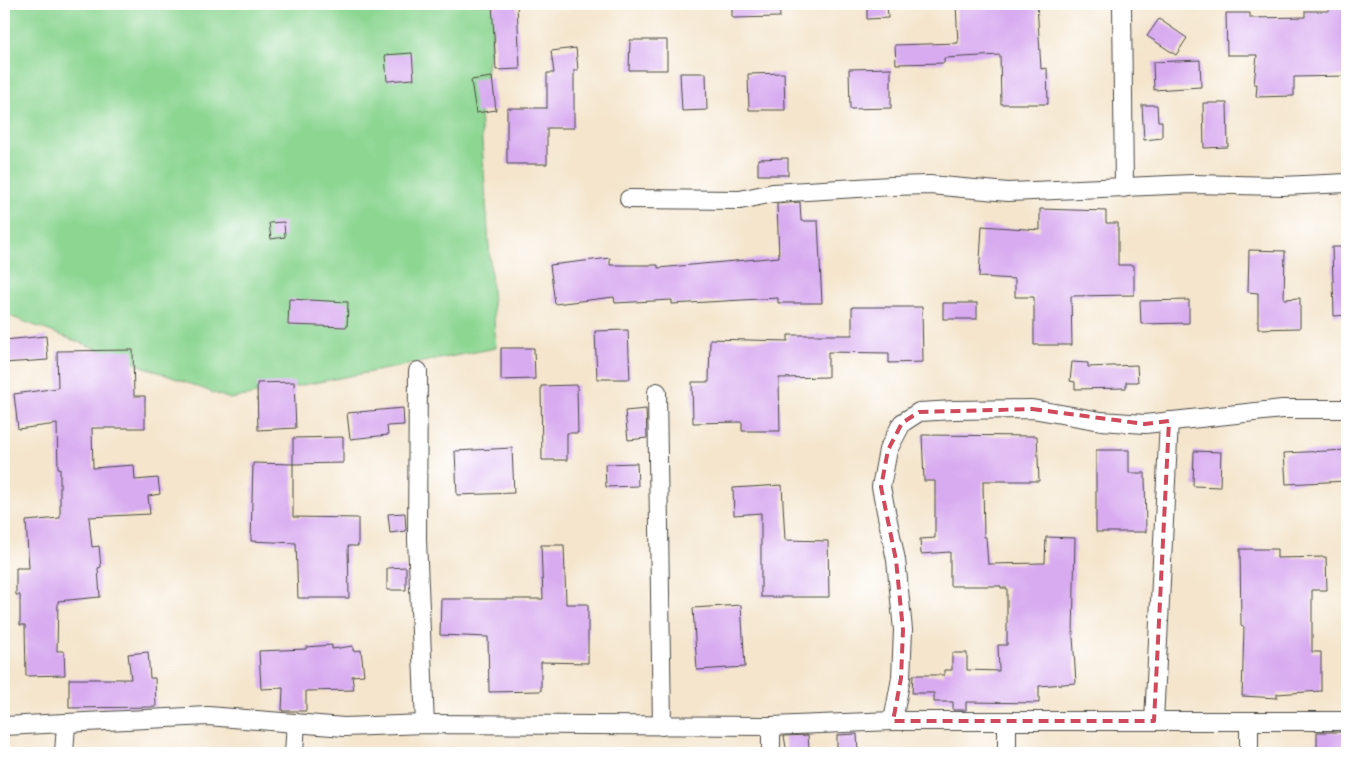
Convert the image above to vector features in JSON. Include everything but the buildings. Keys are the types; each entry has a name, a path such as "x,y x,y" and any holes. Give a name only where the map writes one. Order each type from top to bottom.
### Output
{"street":[{"path":"1122,4 1124,188"},
{"path":"630,198 740,200 773,193 930,185 1008,192 1193,184 1282,186 1347,183"},
{"path":"418,370 417,540 425,724"},
{"path":"657,392 662,726"},
{"path":"893,721 901,678 903,630 896,560 882,486 888,450 902,423 919,412 1032,409 1101,421 1136,423 1243,415 1282,409 1347,409"},
{"path":"1154,721 1169,421"},
{"path":"4,726 66,725 134,719 208,716 344,727 425,724 770,726 893,721 1347,721"},
{"path":"1249,720 1249,753"},
{"path":"1007,722 1007,753"},
{"path":"294,753 296,723"},
{"path":"64,753 66,725"},
{"path":"770,726 771,753"}],"highlighted area":[{"path":"1032,409 1145,424 1169,421 1154,721 893,721 901,678 903,630 896,560 881,487 888,450 902,423 919,412"}],"green space":[{"path":"4,4 497,4 480,113 496,348 230,399 4,314"}]}
